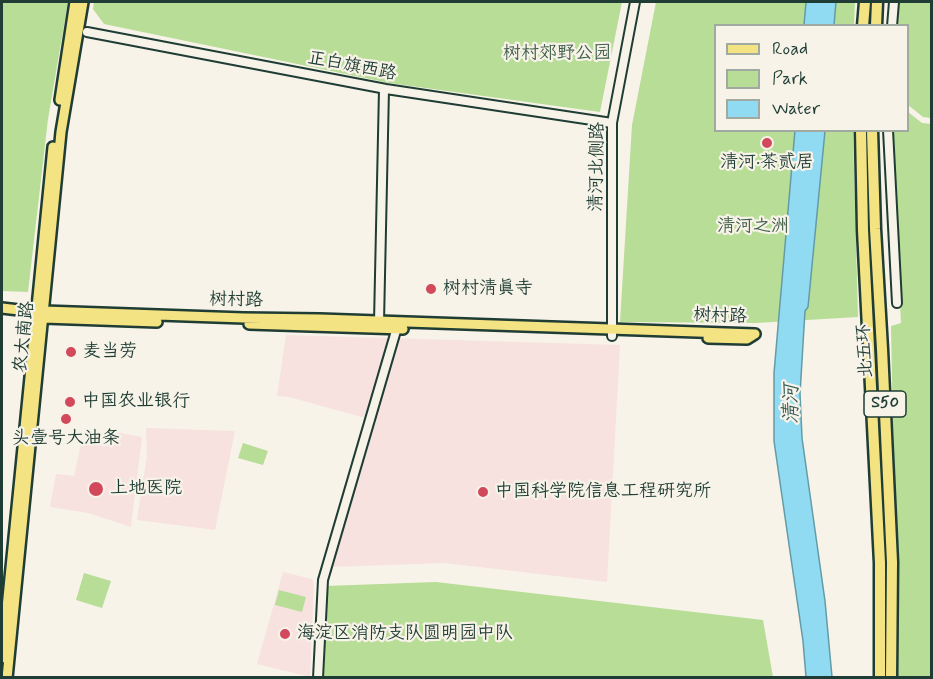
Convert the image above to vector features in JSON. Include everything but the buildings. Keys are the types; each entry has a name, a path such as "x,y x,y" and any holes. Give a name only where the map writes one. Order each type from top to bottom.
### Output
{"highway":[{"path":"863,24 864,2"},
{"path":"876,24 877,2"},
{"name":"北五环","path":"861,132 863,230 880,563 880,678"},
{"name":"北五环","path":"872,132 874,229 892,562 891,678"}],"main road":[{"name":"农大南路","path":"41,314 55,131 75,2"},
{"name":"农大南路","path":"2,658 61,132 83,2"},
{"name":"树村路","path":"2,308 41,314 747,339 755,334 612,333"},
{"name":"树村路","path":"41,314 379,322 398,326"},
{"name":"农大南路","path":"7,678 9,590"}],"street":[{"name":"清河北侧路","path":"612,333 612,123 635,2"},
{"path":"892,24 894,2"},
{"name":"正白旗西路","path":"87,32 384,89 612,123"},
{"path":"379,322 384,89"},
{"path":"888,132 897,303"},
{"path":"318,678 323,580 398,326"}],"shaded area":[{"name":"中国科学院信息工程研究所","path":"286,335 620,345 607,582 445,563 332,567 376,421 289,397 277,396"},
{"path":"146,428 235,431 215,530 137,520 147,456"},
{"name":"上地医院","path":"115,432 142,437 131,527 88,513 50,507 56,474 74,476 81,444 112,445"},
{"path":"283,572 312,579 314,584 310,677 257,664"}],"green space":[{"path":"2,2 68,2 48,119 28,292 2,291"},
{"name":"树村郊野公园","path":"94,2 622,2 600,112 389,83 104,24 93,9"},
{"name":"清河之洲","path":"656,2 855,2 854,24 714,24 714,132 853,132 858,317 756,323 620,322 632,125"},
{"path":"899,2 931,2 931,118 923,117 909,106 909,24 896,24"},
{"path":"909,113 922,123 932,124 931,677 898,677 891,326 901,323 891,132 909,132"},
{"path":"243,443 268,451 263,465 238,458"},
{"path":"84,573 111,581 102,608 76,600"},
{"path":"436,582 763,620 773,677 323,678 325,586"},
{"path":"279,590 306,597 302,612 275,605"}],"water":[{"path":"806,2 836,2 834,24 804,24"},
{"name":"清河","path":"795,132 825,132 808,307 805,311 800,394 802,438 825,601 832,677 806,677 803,641 774,441 774,373"}],"place":[{"name":"清河·茶贰居","path":"767,143"},
{"name":"树村清真寺","path":"431,289"},
{"name":"麦当劳","path":"71,352"},
{"name":"中国农业银行","path":"70,402"},
{"name":"头壹号大油条","path":"66,419"},
{"name":"上地医院","path":"96,489"},
{"name":"中国科学院信息工程研究所","path":"483,492"},
{"name":"海淀区消防支队圆明园中队","path":"285,634"}]}
